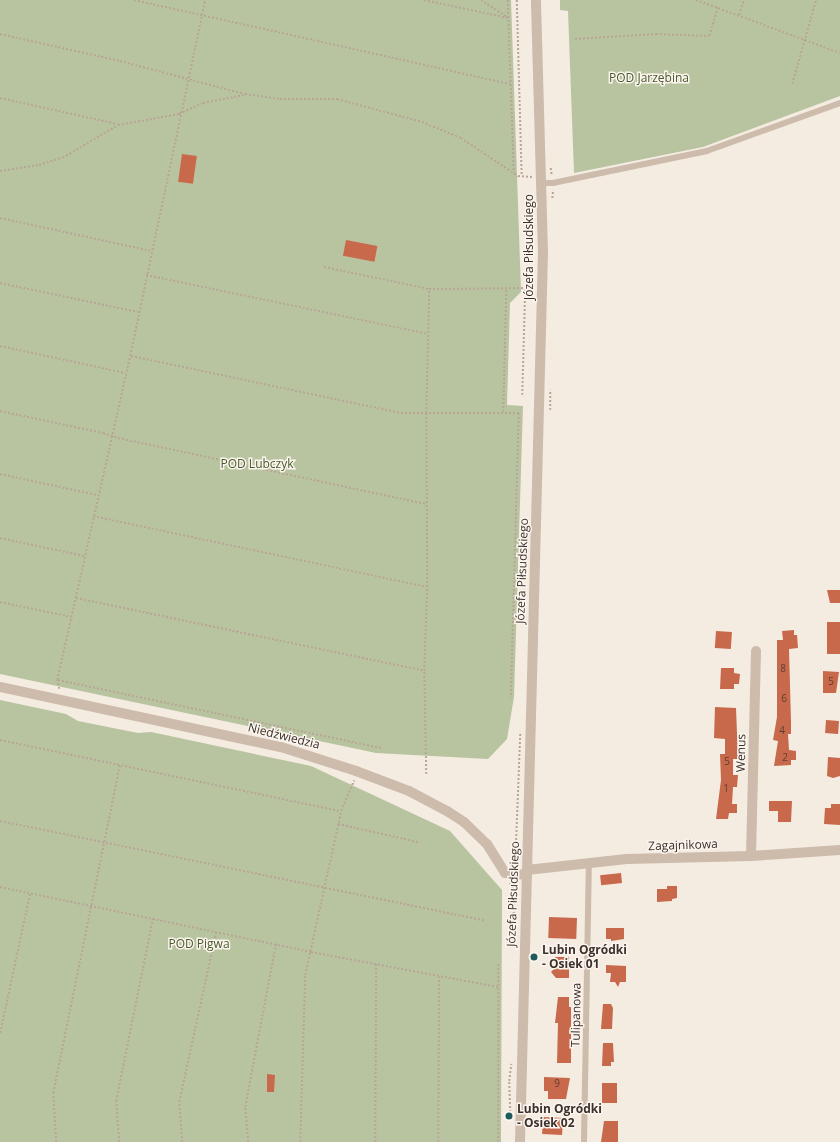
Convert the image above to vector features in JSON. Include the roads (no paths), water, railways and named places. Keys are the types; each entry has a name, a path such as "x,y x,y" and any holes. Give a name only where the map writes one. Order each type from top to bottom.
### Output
{"street":[{"name":"Józefa Piłsudskiego","path":"520,1142 542,289 542,181 536,0"},
{"name":"Wenus","path":"751,856 756,651"},
{"name":"Niedźwiedzia","path":"0,688 281,747 356,771 409,791 464,822 487,844 502,870 511,875 527,873"},
{"name":"Zagajnikowa","path":"527,873 626,859 751,856 840,850"}],"lane":[{"path":"542,181 553,183 708,151 840,103"},
{"name":"Tulipanowa","path":"584,1142 589,864"}],"place":[{"name":"Lubin Ogródki - Osiek 01","path":"534,957"},
{"name":"Lubin Ogródki - Osiek 02","path":"509,1116"}],"park label":[{"name":"POD Jarzębina","path":"649,78"},
{"name":"POD Lubczyk","path":"257,464"},
{"name":"POD Pigwa","path":"199,944"}]}
